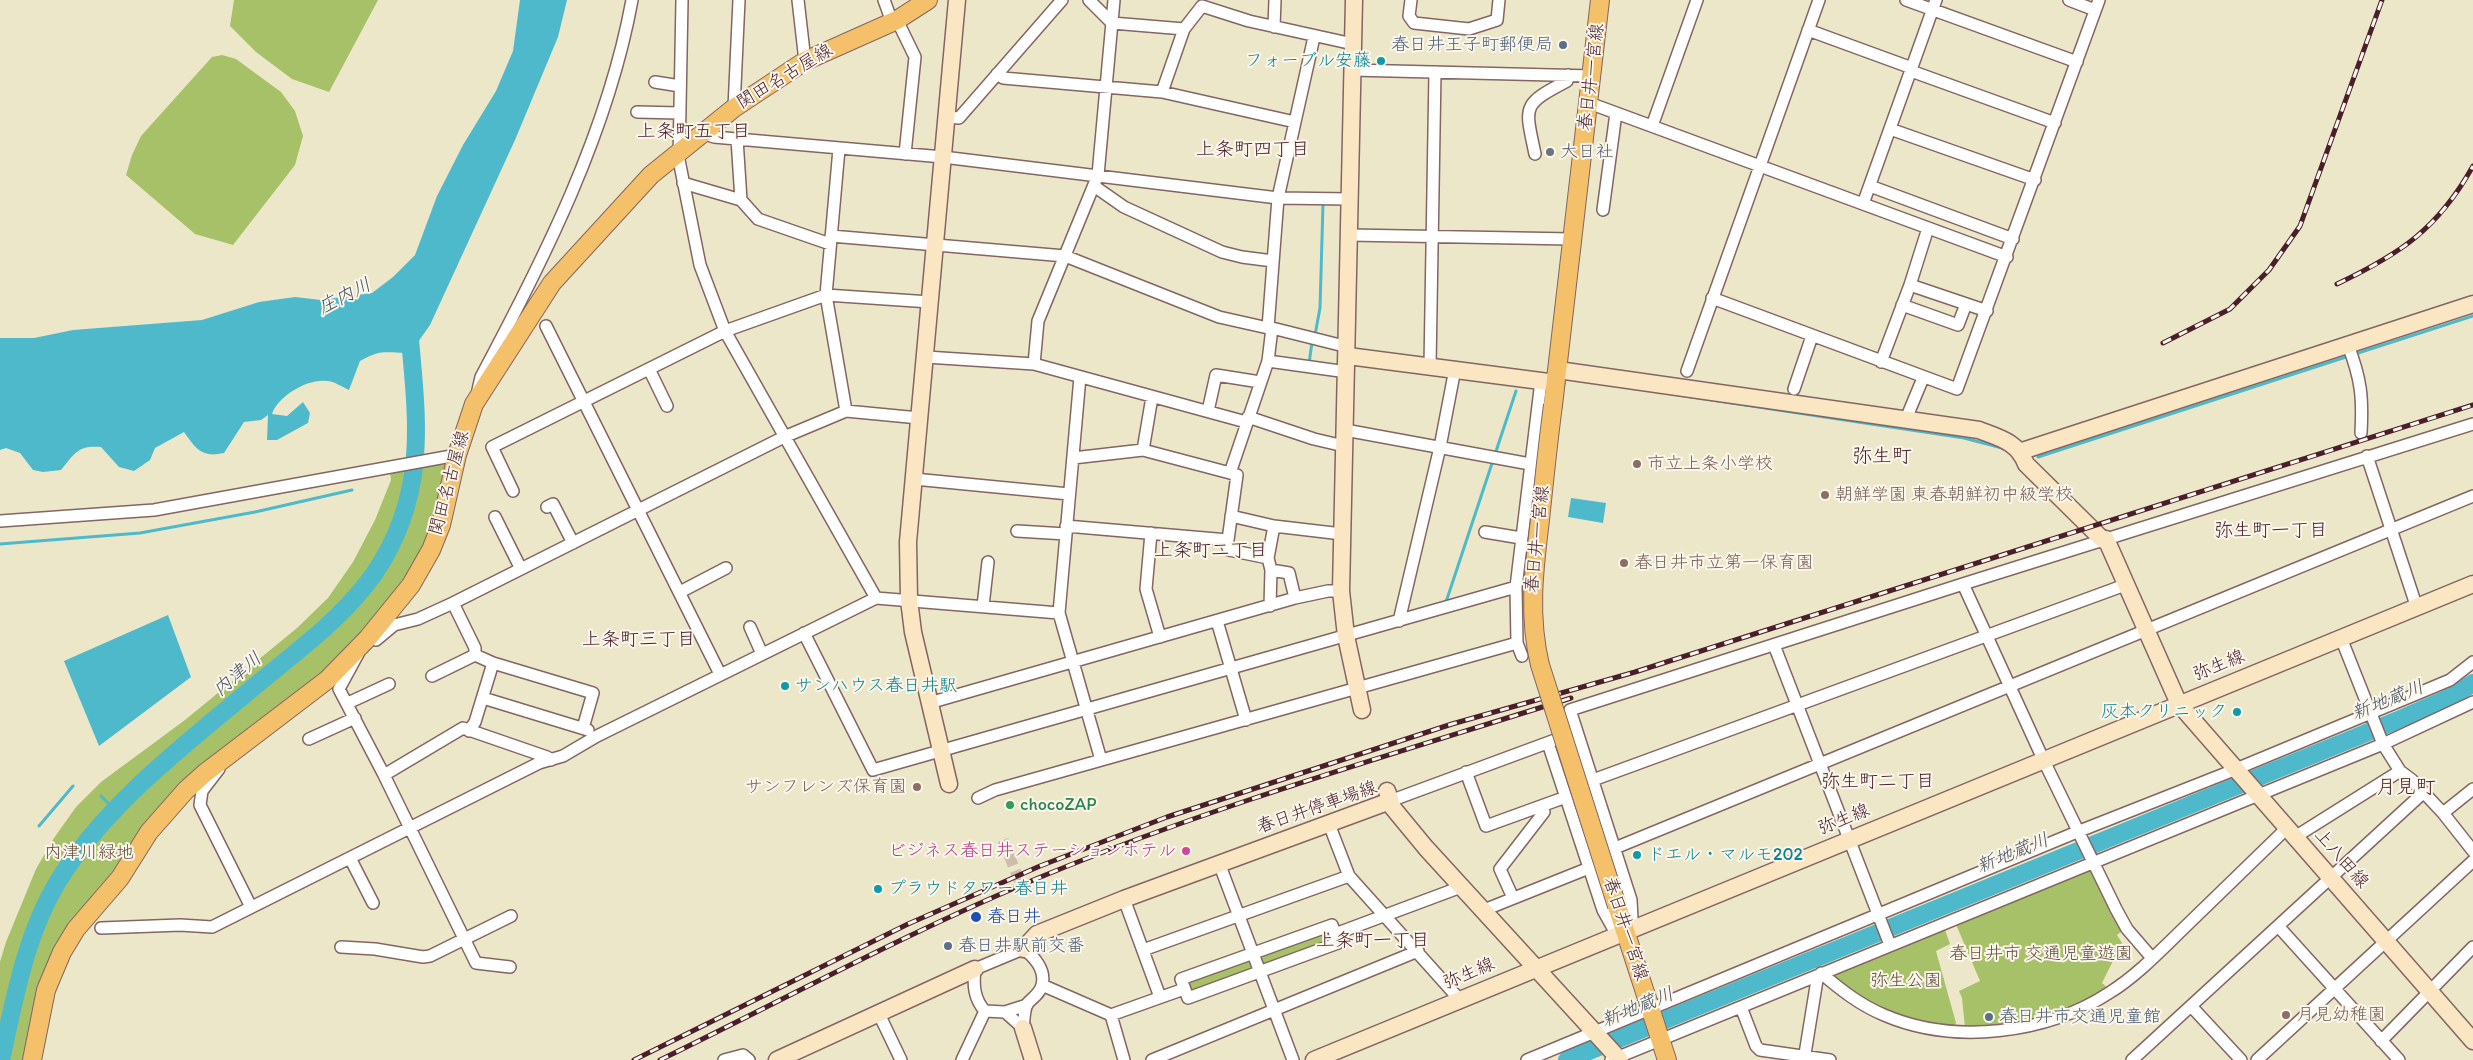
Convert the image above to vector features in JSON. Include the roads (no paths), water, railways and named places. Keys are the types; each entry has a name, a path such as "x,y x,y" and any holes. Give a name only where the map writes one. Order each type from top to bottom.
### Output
{"main road":[{"name":"関田名古屋線","path":"32,1060 46,990 69,940 120,878 158,821 186,790 306,697 364,643 399,601 431,550 441,525 457,455 474,404 552,283 651,175 680,149 704,133 734,108 805,61 894,21 928,0"},
{"name":"春日井一宮線","path":"1600,0 1572,239 1551,378 1553,405 1531,606 1534,636 1540,665 1667,1060"}],"street":[{"path":"474,404 481,377 537,272 574,187 611,84 632,0"},
{"path":"682,0 679,113 682,183 700,266 725,331 876,598"},
{"path":"734,108 739,0"},
{"path":"798,0 805,61"},
{"path":"884,0 915,57 905,154"},
{"path":"949,784 913,632 909,600 908,542 957,0"},
{"path":"946,117 958,118 1062,0"},
{"path":"1089,0 1112,23 1184,29"},
{"path":"1034,364 1038,321 1096,181 1114,0"},
{"path":"1274,27 1275,0"},
{"path":"1354,0 1348,351 1341,591 1346,636 1362,710"},
{"path":"1411,0 1409,16 1414,23 1469,29 1497,20 1499,0"},
{"path":"1652,126 1697,0"},
{"path":"1687,371 1819,0"},
{"path":"1906,0 1935,5 2077,62"},
{"path":"1712,298 1923,378 1958,389 2097,5 2069,0"},
{"path":"1863,204 1935,5"},
{"path":"1162,92 1184,29 1202,6 1226,15 1314,37 1353,44"},
{"path":"1808,30 2055,122"},
{"path":"1230,473 1268,361 1278,198 1314,37"},
{"path":"1352,70 1592,76"},
{"path":"1430,366 1435,72"},
{"path":"997,74 1003,78 1162,92 1295,122"},
{"path":"1535,154 1527,116 1530,106 1546,92 1567,81 1568,76"},
{"path":"654,82 680,86"},
{"path":"1589,103 2007,257"},
{"path":"638,112 679,113"},
{"path":"1604,210 1616,113"},
{"path":"1890,128 2035,180"},
{"path":"704,133 714,137 943,157 1096,181 1278,198 1350,199"},
{"path":"737,139 741,200"},
{"path":"839,149 826,295 846,411"},
{"path":"1096,181 1124,207 1222,252 1273,261"},
{"path":"682,183 741,200 758,219 831,240 935,244 1065,256 1219,317 1270,328 1348,351 1455,370 1551,378 1906,419 1979,430 2005,440 2022,451 2026,464 2104,540"},
{"path":"1870,186 2013,239"},
{"path":"1880,362 1910,285 1928,228"},
{"path":"1349,234 1572,239"},
{"path":"1910,285 1986,311"},
{"path":"513,491 492,447 725,331 826,295 930,302"},
{"path":"1902,305 1958,325 1966,304"},
{"path":"2022,451 2351,352 2473,304"},
{"path":"546,326 720,674"},
{"path":"1794,389 1812,336"},
{"path":"2351,352 2362,394 2360,433"},
{"path":"926,357 1034,364 1314,439 1344,438 1440,447 1530,464"},
{"path":"1268,361 1346,372"},
{"path":"649,369 667,406"},
{"path":"1400,621 1440,447 1455,370"},
{"path":"1208,412 1216,375 1260,382"},
{"path":"1080,377 1059,613 1101,760"},
{"path":"1522,656 1517,643 1516,588 1521,538 1530,464 1551,378"},
{"path":"1906,419 1923,378"},
{"path":"1143,450 1152,397"},
{"path":"510,966 476,963 348,703 339,689 364,643 376,640 394,625 418,619 453,603 784,437 846,411 920,418"},
{"path":"1548,743 1603,910 1612,928 1625,932 1632,919 1631,900 1570,710 2473,424"},
{"path":"1017,531 1066,530 1152,533 1228,540 1238,475 1143,450 1072,458"},
{"path":"0,521 154,510 457,455"},
{"path":"2367,456 2417,608"},
{"path":"914,478 1069,494"},
{"path":"1615,848 2473,496"},
{"path":"547,507 554,504 573,543"},
{"path":"1232,516 1274,526 1342,534"},
{"path":"495,517 521,569"},
{"path":"1270,606 1271,570 1268,558 1274,526"},
{"path":"1485,532 1521,538"},
{"path":"1152,533 1146,589 1160,637"},
{"path":"1225,540 1230,550 1268,558"},
{"name":"上八田線","path":"2104,540 2179,704 2473,1041"},
{"path":"983,606 988,562"},
{"path":"680,592 726,568"},
{"path":"1271,570 1289,573 1295,598"},
{"path":"1963,584 2079,835 2127,929 2152,958"},
{"name":"弥生線","path":"1314,1060 2473,584"},
{"path":"1593,780 2125,586"},
{"path":"804,633 873,770 1516,588"},
{"path":"929,703 1295,598 1328,591 1341,591"},
{"path":"100,928 180,925 212,927 539,764 562,756 597,736 720,674 876,598 1059,613"},
{"path":"453,603 475,648 475,655"},
{"path":"1217,621 1246,720"},
{"path":"750,627 762,654"},
{"path":"2341,638 2382,742 2400,771 2412,780 2443,812 2473,851"},
{"path":"978,798 995,790 1517,643"},
{"path":"1774,645 1889,942"},
{"path":"475,655 492,663 592,693 583,728"},
{"path":"432,676 475,655"},
{"path":"1527,1060 1652,1012 2079,835 2237,772 2450,680 2473,662"},
{"path":"470,731 475,722 492,663"},
{"path":"348,703 389,684"},
{"path":"482,698 583,728 597,736"},
{"path":"1615,1058 1660,1037 1741,1007 1889,942 2382,742 2473,702"},
{"path":"309,739 355,718"},
{"path":"384,775 463,728 476,735 547,757 551,760"},
{"path":"1388,796 1466,772 1578,732"},
{"path":"233,752 202,791 200,805 251,907"},
{"path":"1822,972 1860,1003 1898,1020 1944,1030 1991,1032 2045,1022 2072,1013 2111,992 2152,958 2291,833 2400,771"},
{"path":"1466,772 1486,826 1566,797"},
{"path":"2443,812 2473,789"},
{"path":"2132,1060 2424,792"},
{"name":"春日井停車場線","path":"1023,949 1037,934 1124,899 1329,824 1388,796 1420,841 1597,1034 1615,1058"},
{"path":"1513,898 1500,869 1544,812 1542,806"},
{"path":"1329,824 1349,876 1460,1000"},
{"path":"350,858 373,903"},
{"path":"2257,1060 2473,861"},
{"path":"1220,863 1293,1060"},
{"path":"1484,910 1589,868"},
{"path":"1143,950 1349,876"},
{"path":"1335,934 1461,887"},
{"path":"1124,899 1160,997"},
{"path":"341,947 375,949 423,957 511,916"},
{"path":"1332,924 1338,943 1188,998 1181,979 1253,953 1332,924"},
{"path":"2278,926 2399,1060"},
{"path":"2381,1041 2473,947"},
{"path":"777,1060 878,1012 1023,949 1035,958 1042,976 1042,986 1027,1005 1023,1028 1033,1060"},
{"path":"1152,1060 1418,951"},
{"path":"975,969 973,985 979,1004 985,1011 1005,1012 1027,1005"},
{"path":"1805,1058 1816,980 1822,972"},
{"path":"1042,986 1111,1015 1184,989"},
{"path":"2192,1006 2241,1060"},
{"path":"1741,1007 1756,1046 1760,1050 1805,1058 1830,1060"},
{"path":"962,1060 985,1011"},
{"path":"878,1012 897,1059"},
{"path":"1005,1012 1023,1028"},
{"path":"1111,1015 1124,1060"},
{"path":"1753,1060 1760,1050"},
{"path":"724,1060 743,1055 750,1060"}],"water":[{"name":"庄内川","path":"520,0 567,0 558,37 515,140 430,325 411,352 386,352 375,354 360,361 349,390 327,381 311,382 303,385 280,401 272,414 287,416 303,402 310,413 308,423 277,440 267,440 268,415 261,420 244,422 224,453 210,454 200,451 184,432 155,448 150,460 134,471 119,467 101,447 87,447 78,451 61,470 43,472 33,470 20,453 6,448 0,450 0,338 34,338 73,330 202,320 259,302 295,297 321,300 372,293 393,277 415,255 437,196 463,145 496,91 513,51"},
{"path":"1571,498 1606,503 1603,523 1568,517"},
{"path":"168,615 191,677 99,746 64,661"}],"waterway":[{"path":"1315,335 1320,308 1323,204"},
{"path":"2355,354 2473,316"},
{"name":"内津川","path":"1,1060 17,987 31,939 51,893 84,845 106,819 153,772 334,620 376,572 392,544 404,512 413,475 415,457 415,402 409,328"},
{"path":"1309,364 1312,342"},
{"path":"2038,457 2349,356"},
{"path":"1446,602 1516,391"},
{"path":"1672,394 1964,438 2002,448"},
{"path":"0,544 140,533 255,512 352,490"},
{"name":"新地蔵川","path":"1567,1060 2398,720 2451,697 2473,683"},
{"path":"39,826 73,786"},
{"path":"101,796 115,810"}],"tunnel":[{"path":"1003,840 1024,893"}],"railway":[{"path":"2163,343 2230,309 2269,270 2300,226 2382,0"},
{"path":"2337,284 2380,262 2416,237 2446,207 2473,166"},
{"path":"634,1060 908,924 1040,866 1167,817 1452,724 1635,672 2473,405"},
{"path":"660,1060 946,919 1043,876 1108,850 1239,803 1571,698"}],"place":[{"name":"春日井王子町郵便局","path":"1563,45"},
{"name":"フォーブル安藤","path":"1381,61"},
{"name":"大日社","path":"1550,152"},
{"name":"市立上条小学校","path":"1637,464"},
{"name":"朝鮮学園 東春朝鮮初中級学校","path":"1825,495"},
{"name":"春日井市立第一保育園","path":"1624,563"},
{"name":"サンハウス春日井駅","path":"785,686"},
{"name":"灰本クリニック","path":"2237,712"},
{"name":"サンフレンズ保育園","path":"917,787"},
{"name":"chocoZAP","path":"1010,805"},
{"name":"ビジネス春日井ステーションホテル","path":"1186,851"},
{"name":"ドエル・マルモ202","path":"1637,855"},
{"name":"プラウドタワー春日井","path":"878,889"},
{"name":"春日井","path":"976,917"},
{"name":"春日井駅前交番","path":"948,946"},
{"name":"月見幼稚園","path":"2286,1015"},
{"name":"春日井市交通児童館","path":"1989,1017"}],"district":[{"name":"上条町五丁目","path":"694,132"},
{"name":"上条町四丁目","path":"1253,150"},
{"name":"弥生町","path":"1882,457"},
{"name":"弥生町一丁目","path":"2271,531"},
{"name":"上条町二丁目","path":"1211,551"},
{"name":"上条町三丁目","path":"639,640"},
{"name":"弥生町二丁目","path":"1878,782"},
{"name":"月見町","path":"2406,788"},
{"name":"上条町一丁目","path":"1373,941"}],"park label":[{"name":"内津川緑地","path":"89,853"},
{"name":"春日井市 交通児童遊園","path":"2041,954"},
{"name":"弥生公園","path":"1906,981"}]}
